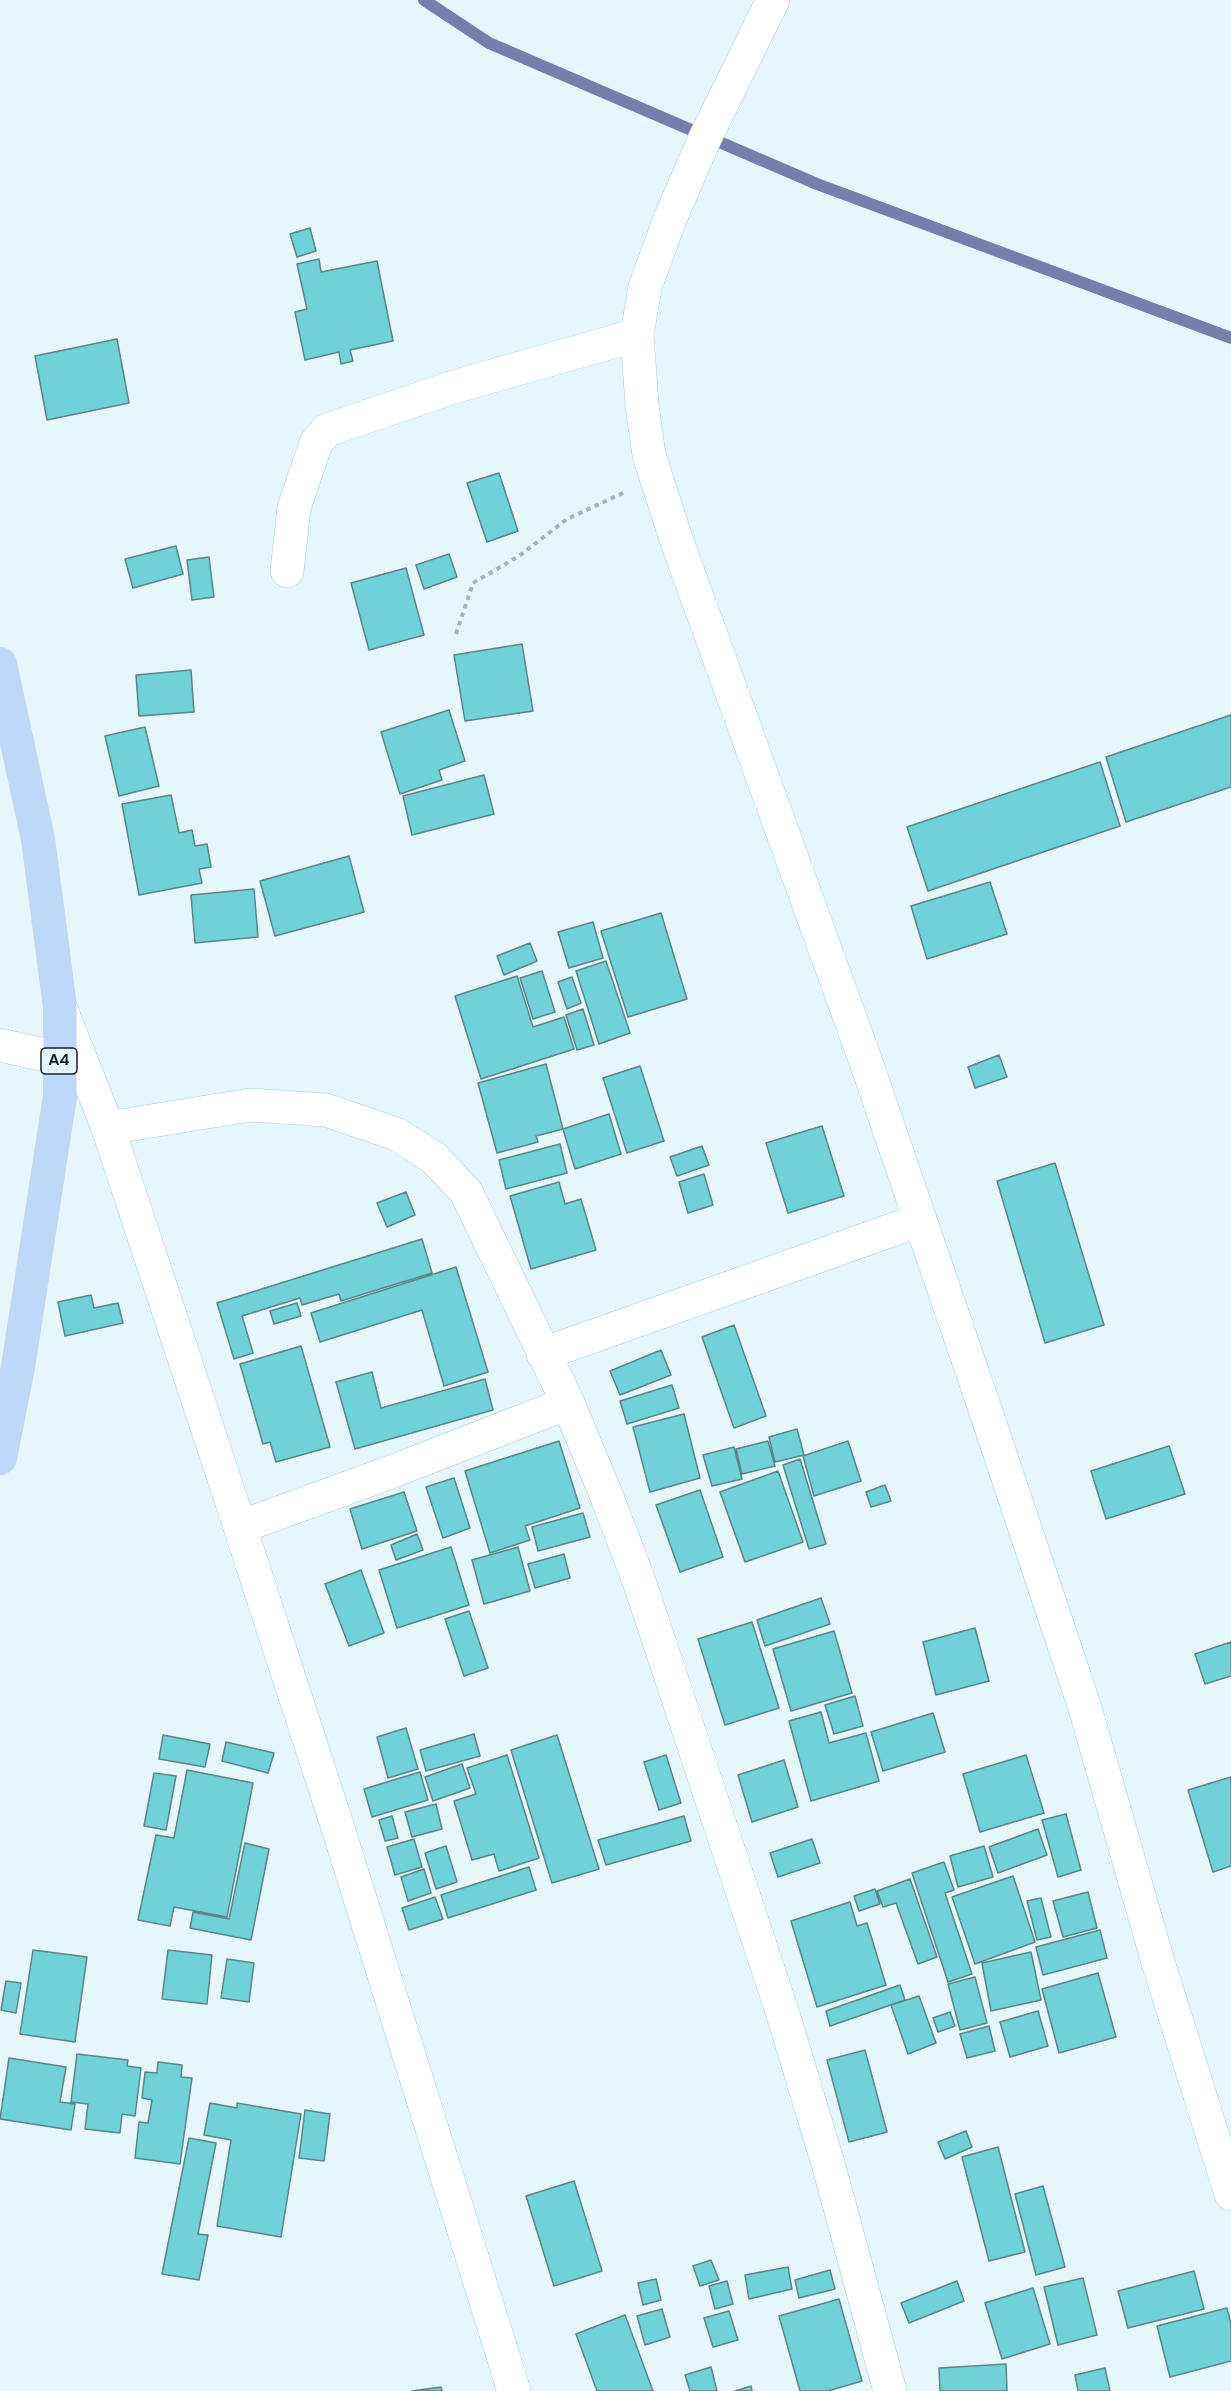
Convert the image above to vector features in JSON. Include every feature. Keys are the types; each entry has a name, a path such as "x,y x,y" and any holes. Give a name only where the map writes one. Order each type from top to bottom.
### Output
{"main road":[{"name":"A4","path":"0,663 38,839 60,1007 60,1096 18,1367 0,1458"}],"street":[{"path":"773,0 705,138 670,219 645,287 638,335 647,445 676,539 865,1059 1085,1708 1158,1962 1231,2194"},
{"path":"287,571 294,508 316,443 327,430 457,386 638,335"},
{"path":"60,1007 108,1128 240,1527 338,1826 514,2391"},
{"path":"0,1045 59,1058"},
{"path":"108,1128 250,1105 326,1110 396,1134 434,1158 466,1192 567,1403 605,1492 639,1581 782,2011 829,2167 890,2391"},
{"path":"543,1354 920,1220"},
{"path":"240,1527 391,1472 567,1403"}],"path":[{"path":"456,634 473,583 519,556 567,519 658,481"}],"building":[{"path":"310,228 316,251 297,257 290,234"},
{"path":"319,259 321,272 377,261 393,341 350,350 353,361 341,364 339,352 305,360 295,312 307,309 297,264"},
{"path":"117,339 129,403 47,420 35,356"},
{"path":"499,473 518,531 487,542 467,483"},
{"path":"176,546 183,574 133,588 125,559"},
{"path":"449,554 457,577 424,589 416,565"},
{"path":"209,557 214,597 192,600 187,560"},
{"path":"406,568 424,635 369,650 351,583"},
{"path":"522,644 533,711 465,721 454,655"},
{"path":"191,670 194,712 139,716 136,675"},
{"path":"449,710 465,761 439,770 442,780 400,794 381,732"},
{"path":"1231,715 1231,787 1126,822 1106,757"},
{"path":"145,727 159,786 119,796 105,736"},
{"path":"1100,762 1120,826 928,891 907,827"},
{"path":"484,775 494,814 412,835 403,796"},
{"path":"171,795 179,833 192,830 195,846 207,844 211,867 199,869 202,883 139,895 122,804"},
{"path":"349,856 364,912 275,936 260,881"},
{"path":"990,882 1007,934 927,959 911,906"},
{"path":"254,889 258,937 195,943 191,895"},
{"path":"661,913 687,999 628,1017 601,931"},
{"path":"593,922 603,958 569,968 558,932"},
{"path":"530,943 537,961 504,975 497,956"},
{"path":"606,961 630,1033 599,1044 576,971"},
{"path":"542,971 555,1012 533,1019 520,978"},
{"path":"517,976 533,1027 564,1017 574,1049 481,1079 455,996"},
{"path":"572,977 581,1003 567,1009 558,982"},
{"path":"583,1009 594,1045 577,1050 566,1015"},
{"path":"999,1055 1007,1077 975,1088 968,1067"},
{"path":"546,1064 563,1129 536,1136 538,1142 497,1153 478,1083"},
{"path":"640,1066 664,1141 627,1153 603,1078"},
{"path":"609,1114 621,1154 575,1169 563,1129"},
{"path":"822,1126 844,1196 788,1213 766,1143"},
{"path":"560,1144 567,1173 506,1189 499,1160"},
{"path":"702,1146 709,1165 677,1176 670,1157"},
{"path":"1055,1163 1104,1325 1045,1343 997,1181"},
{"path":"704,1174 713,1205 688,1213 679,1182"},
{"path":"559,1182 565,1204 581,1199 596,1250 531,1269 510,1196"},
{"path":"406,1192 415,1215 387,1227 377,1203"},
{"path":"422,1239 432,1273 341,1301 339,1294 302,1305 300,1298 242,1316 253,1353 234,1359 217,1303"},
{"path":"456,1267 488,1372 444,1386 422,1310 320,1342 311,1313"},
{"path":"91,1295 94,1308 118,1303 123,1323 65,1336 58,1302"},
{"path":"297,1303 301,1316 274,1324 270,1311"},
{"path":"734,1325 766,1416 734,1428 702,1337"},
{"path":"301,1346 330,1447 276,1462 270,1442 263,1444 240,1364"},
{"path":"661,1350 671,1375 620,1395 610,1371"},
{"path":"372,1372 381,1408 485,1379 493,1410 355,1449 336,1382"},
{"path":"672,1385 679,1408 627,1424 620,1401"},
{"path":"684,1414 700,1478 650,1492 633,1427"},
{"path":"797,1429 804,1455 775,1462 769,1437"},
{"path":"559,1441 580,1508 525,1526 530,1540 490,1553 465,1471"},
{"path":"768,1441 775,1466 742,1474 736,1449"},
{"path":"848,1441 861,1481 814,1496 803,1456"},
{"path":"1169,1446 1185,1494 1106,1519 1091,1471"},
{"path":"734,1447 742,1479 712,1486 703,1455"},
{"path":"800,1459 826,1544 809,1549 783,1465"},
{"path":"778,1471 803,1542 745,1562 720,1492"},
{"path":"454,1478 470,1528 443,1538 426,1487"},
{"path":"885,1485 891,1501 871,1507 866,1492"},
{"path":"700,1490 723,1557 680,1572 656,1505"},
{"path":"404,1492 417,1531 362,1549 350,1509"},
{"path":"583,1513 590,1537 538,1551 532,1527"},
{"path":"417,1534 423,1550 396,1560 391,1545"},
{"path":"451,1547 469,1605 397,1628 379,1570"},
{"path":"518,1547 530,1591 484,1604 472,1560"},
{"path":"564,1554 570,1578 535,1588 528,1564"},
{"path":"361,1570 384,1633 349,1646 325,1584"},
{"path":"821,1598 830,1624 765,1646 757,1620"},
{"path":"469,1611 488,1668 464,1676 445,1619"},
{"path":"752,1622 779,1708 725,1725 698,1639"},
{"path":"975,1628 989,1681 936,1695 923,1642"},
{"path":"834,1631 852,1693 791,1711 773,1649"},
{"path":"1231,1642 1231,1676 1205,1684 1195,1654"},
{"path":"855,1696 863,1726 834,1734 825,1705"},
{"path":"821,1712 829,1743 866,1733 879,1781 811,1801 789,1721"},
{"path":"933,1713 945,1752 883,1771 871,1732"},
{"path":"406,1728 418,1769 388,1778 377,1737"},
{"path":"474,1734 480,1756 426,1771 420,1750"},
{"path":"163,1735 210,1744 205,1767 159,1759"},
{"path":"557,1735 599,1869 552,1883 511,1750"},
{"path":"226,1742 274,1753 268,1773 222,1761"},
{"path":"507,1755 539,1858 499,1871 494,1854 472,1860 454,1801 476,1794 467,1768"},
{"path":"666,1755 681,1803 659,1810 644,1762"},
{"path":"1026,1755 1044,1813 980,1832 963,1774"},
{"path":"784,1760 798,1807 752,1822 738,1775"},
{"path":"462,1764 470,1788 433,1801 425,1777"},
{"path":"187,1770 253,1783 227,1917 174,1907 170,1926 138,1920 156,1835 174,1838"},
{"path":"420,1772 428,1800 372,1817 364,1789"},
{"path":"154,1773 176,1776 166,1830 144,1826"},
{"path":"1231,1777 1231,1866 1213,1872 1188,1790"},
{"path":"436,1804 442,1829 412,1837 405,1812"},
{"path":"1066,1814 1081,1870 1058,1877 1042,1820"},
{"path":"392,1816 398,1838 385,1841 379,1820"},
{"path":"684,1816 691,1841 606,1865 598,1840"},
{"path":"1038,1829 1047,1855 998,1873 989,1847"},
{"path":"414,1839 422,1867 395,1875 387,1847"},
{"path":"812,1839 820,1863 778,1877 770,1853"},
{"path":"245,1843 269,1849 251,1940 190,1928 193,1912 229,1919"},
{"path":"446,1846 457,1882 436,1889 425,1853"},
{"path":"984,1846 993,1877 958,1887 950,1856"},
{"path":"944,1862 954,1890 945,1893 972,1974 948,1982 912,1873"},
{"path":"529,1867 536,1890 448,1918 441,1895"},
{"path":"424,1869 431,1893 408,1901 401,1877"},
{"path":"1013,1876 1035,1942 975,1964 952,1897"},
{"path":"910,1879 937,1957 918,1964 896,1903 883,1907 877,1891"},
{"path":"875,1889 880,1904 859,1911 854,1896"},
{"path":"1088,1892 1097,1928 1063,1937 1053,1901"},
{"path":"435,1897 443,1919 409,1930 402,1908"},
{"path":"1041,1898 1051,1937 1037,1940 1027,1901"},
{"path":"850,1902 857,1926 867,1923 886,1985 817,2007 791,1921"},
{"path":"1100,1930 1107,1958 1043,1975 1036,1947"},
{"path":"33,1950 87,1957 75,2042 20,2034"},
{"path":"168,1950 212,1955 207,2004 162,1999"},
{"path":"1031,1952 1041,2000 991,2011 982,1963"},
{"path":"227,1959 254,1963 249,2002 221,1998"},
{"path":"1098,1973 1116,2037 1059,2053 1042,1989"},
{"path":"975,1977 987,2023 960,2030 948,1984"},
{"path":"6,1981 21,1983 16,2013 1,2010"},
{"path":"900,1985 905,2000 830,2026 826,2011"},
{"path":"919,1996 936,2043 908,2054 891,2005"},
{"path":"1038,2011 1048,2046 1010,2057 1000,2022"},
{"path":"950,2012 955,2026 938,2032 933,2018"},
{"path":"989,2026 995,2051 967,2058 960,2034"},
{"path":"865,2050 887,2132 849,2142 827,2060"},
{"path":"77,2054 128,2060 127,2066 141,2068 135,2116 122,2114 120,2133 85,2129 88,2104 71,2102"},
{"path":"9,2058 66,2067 60,2102 75,2104 71,2130 0,2119"},
{"path":"158,2062 182,2065 181,2077 192,2078 180,2164 135,2158 139,2122 148,2123 152,2100 142,2098 145,2072 157,2073"},
{"path":"210,2103 237,2108 237,2103 301,2114 281,2237 217,2226 231,2140 204,2135"},
{"path":"305,2110 330,2114 324,2161 299,2158"},
{"path":"966,2131 972,2147 945,2159 938,2142"},
{"path":"189,2138 216,2143 198,2234 208,2235 199,2280 162,2274"},
{"path":"998,2147 1025,2252 989,2261 962,2157"},
{"path":"574,2181 602,2271 554,2286 526,2196"},
{"path":"1043,2186 1065,2267 1036,2275 1015,2194"},
{"path":"711,2260 719,2280 700,2286 693,2266"},
{"path":"788,2267 792,2289 749,2299 745,2275"},
{"path":"830,2270 835,2289 799,2298 795,2280"},
{"path":"1194,2271 1204,2309 1128,2328 1118,2291"},
{"path":"1083,2278 1097,2335 1058,2345 1044,2287"},
{"path":"656,2279 661,2300 643,2305 638,2283"},
{"path":"727,2281 733,2304 715,2309 709,2286"},
{"path":"957,2281 964,2301 909,2323 901,2303"},
{"path":"1033,2288 1050,2344 1002,2359 985,2303"},
{"path":"839,2299 862,2381 828,2391 800,2391 779,2316"},
{"path":"1227,2308 1231,2324 1231,2361 1170,2377 1157,2326"},
{"path":"662,2309 670,2337 645,2345 637,2316"},
{"path":"729,2311 738,2340 713,2347 704,2318"},
{"path":"625,2315 653,2391 597,2391 576,2334"},
{"path":"1006,2364 1007,2391 940,2391 939,2368"},
{"path":"711,2367 717,2391 690,2391 685,2375"},
{"path":"1105,2368 1110,2391 1078,2391 1075,2375"},
{"path":"751,2386 752,2391 735,2391"},
{"path":"441,2387 442,2391 412,2391"}],"waterway":[{"path":"424,0 489,43 817,184 1231,338"}]}
